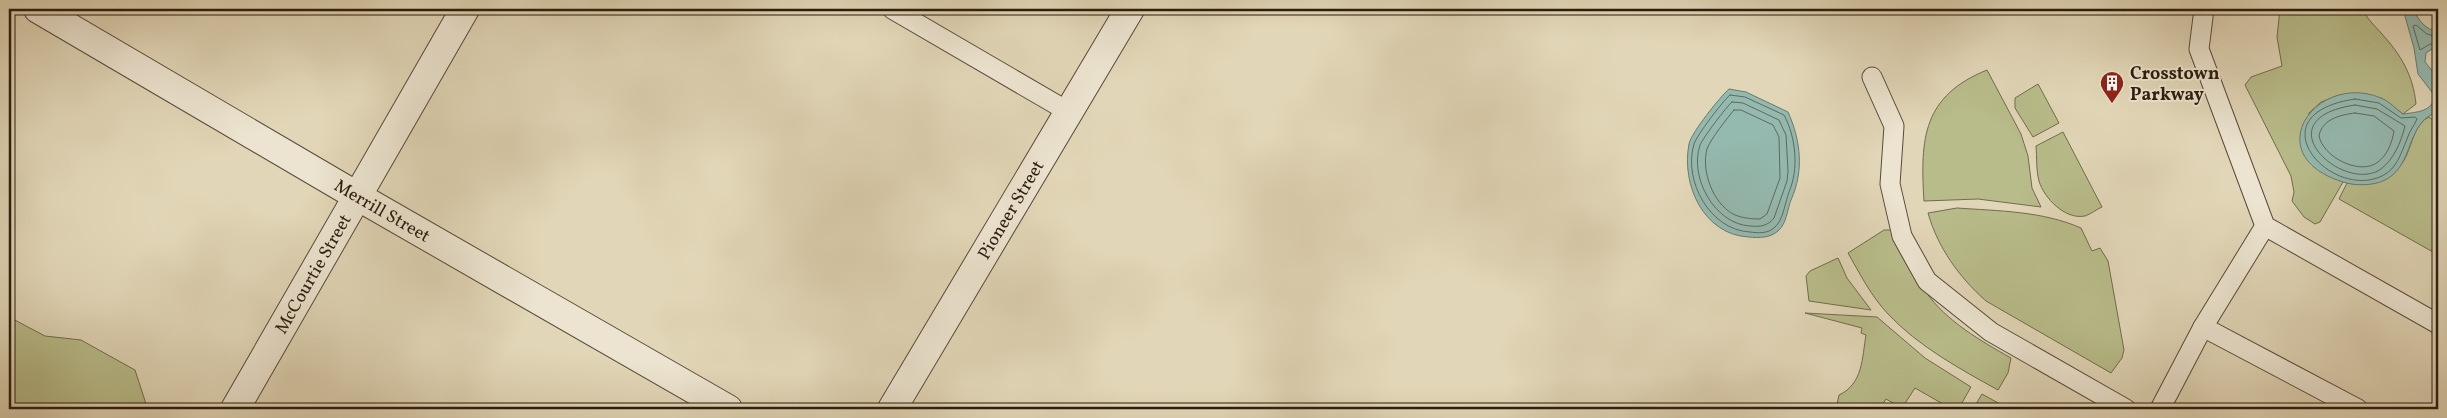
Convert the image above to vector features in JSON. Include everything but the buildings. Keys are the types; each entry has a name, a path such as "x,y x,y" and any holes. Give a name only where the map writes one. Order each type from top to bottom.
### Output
{"street":[{"name":"Merrill Street","path":"38,9 357,196 728,409"},
{"name":"McCourtie Street","path":"235,409 466,9"},
{"name":"Pioneer Street","path":"892,409 1130,9"}],"lane":[{"path":"892,9 1069,112"},
{"path":"2203,9 2199,49 2265,226 2438,324"},
{"path":"1872,77 1894,126 1890,184 1902,236 1926,281 1991,332 2126,409"},
{"path":"2160,409 2203,327 2265,226"},
{"path":"2203,327 2358,409"}],"green space":[{"path":"2280,9 2363,9 2368,19 2389,42 2405,66 2412,84 2416,104 2403,114 2381,98 2337,96 2321,102 2309,113 2304,155 2315,166 2343,182 2320,222 2315,224 2304,217 2292,201 2294,192 2291,176 2245,85 2251,77 2282,66 2277,37"},
{"path":"1987,70 2021,134 2028,156 2032,188 2041,207 1978,199 1924,201 1923,158 1925,139 1930,122 1938,106 1950,93 1966,81"},
{"path":"2038,84 2059,123 2033,137 2015,108 2015,98"},
{"path":"2429,117 2434,121 2438,130 2438,248 2433,252 2339,199 2347,183 2367,184 2377,182 2393,173 2405,159 2418,127"},
{"path":"2063,132 2102,207 2085,216 2070,215 2056,206 2045,194 2039,181 2036,146"},
{"path":"1957,208 2036,215 2066,222 2081,228 2092,251 2100,248 2108,261 2124,350 2122,358 2111,373 1986,301 1976,292 1958,272 1944,250 1937,238 1928,213"},
{"path":"1884,230 1895,230 1921,285 1934,302 1954,321 1976,337 2011,358 2008,373 1998,390 1926,347 1900,326 1876,300 1848,253"},
{"path":"1838,258 1847,278 1871,310 1809,301 1806,276 1810,271"},
{"path":"1805,313 1877,317 1925,358 1971,387 1959,408 1952,404 1950,408 1915,388 1902,408 1886,399 1880,409 1836,409 1839,395 1853,384 1857,377 1862,361 1866,335 1861,333 1862,328"},
{"path":"9,317 45,336 81,340 135,370 146,404 145,409 9,409"},
{"path":"1982,394 2009,409 1973,409"}],"water":[{"path":"2403,9 2413,9 2423,24 2429,29 2438,32 2438,50 2432,49 2426,53 2425,62 2438,78 2438,110 2424,120 2418,128 2403,161 2393,175 2380,182 2370,184 2358,185 2343,182 2317,170 2303,154 2300,136 2305,120 2318,106 2336,96 2357,93 2384,99 2403,114 2427,108 2431,105 2435,96 2418,74 2414,48"},
{"path":"1729,89 1746,92 1788,112 1796,134 1799,167 1795,189 1781,228 1768,236 1753,237 1733,234 1708,218 1699,205 1689,176 1687,160 1691,139 1700,124"}],"place":[{"name":"Crosstown Parkway","path":"2112,104"}]}
